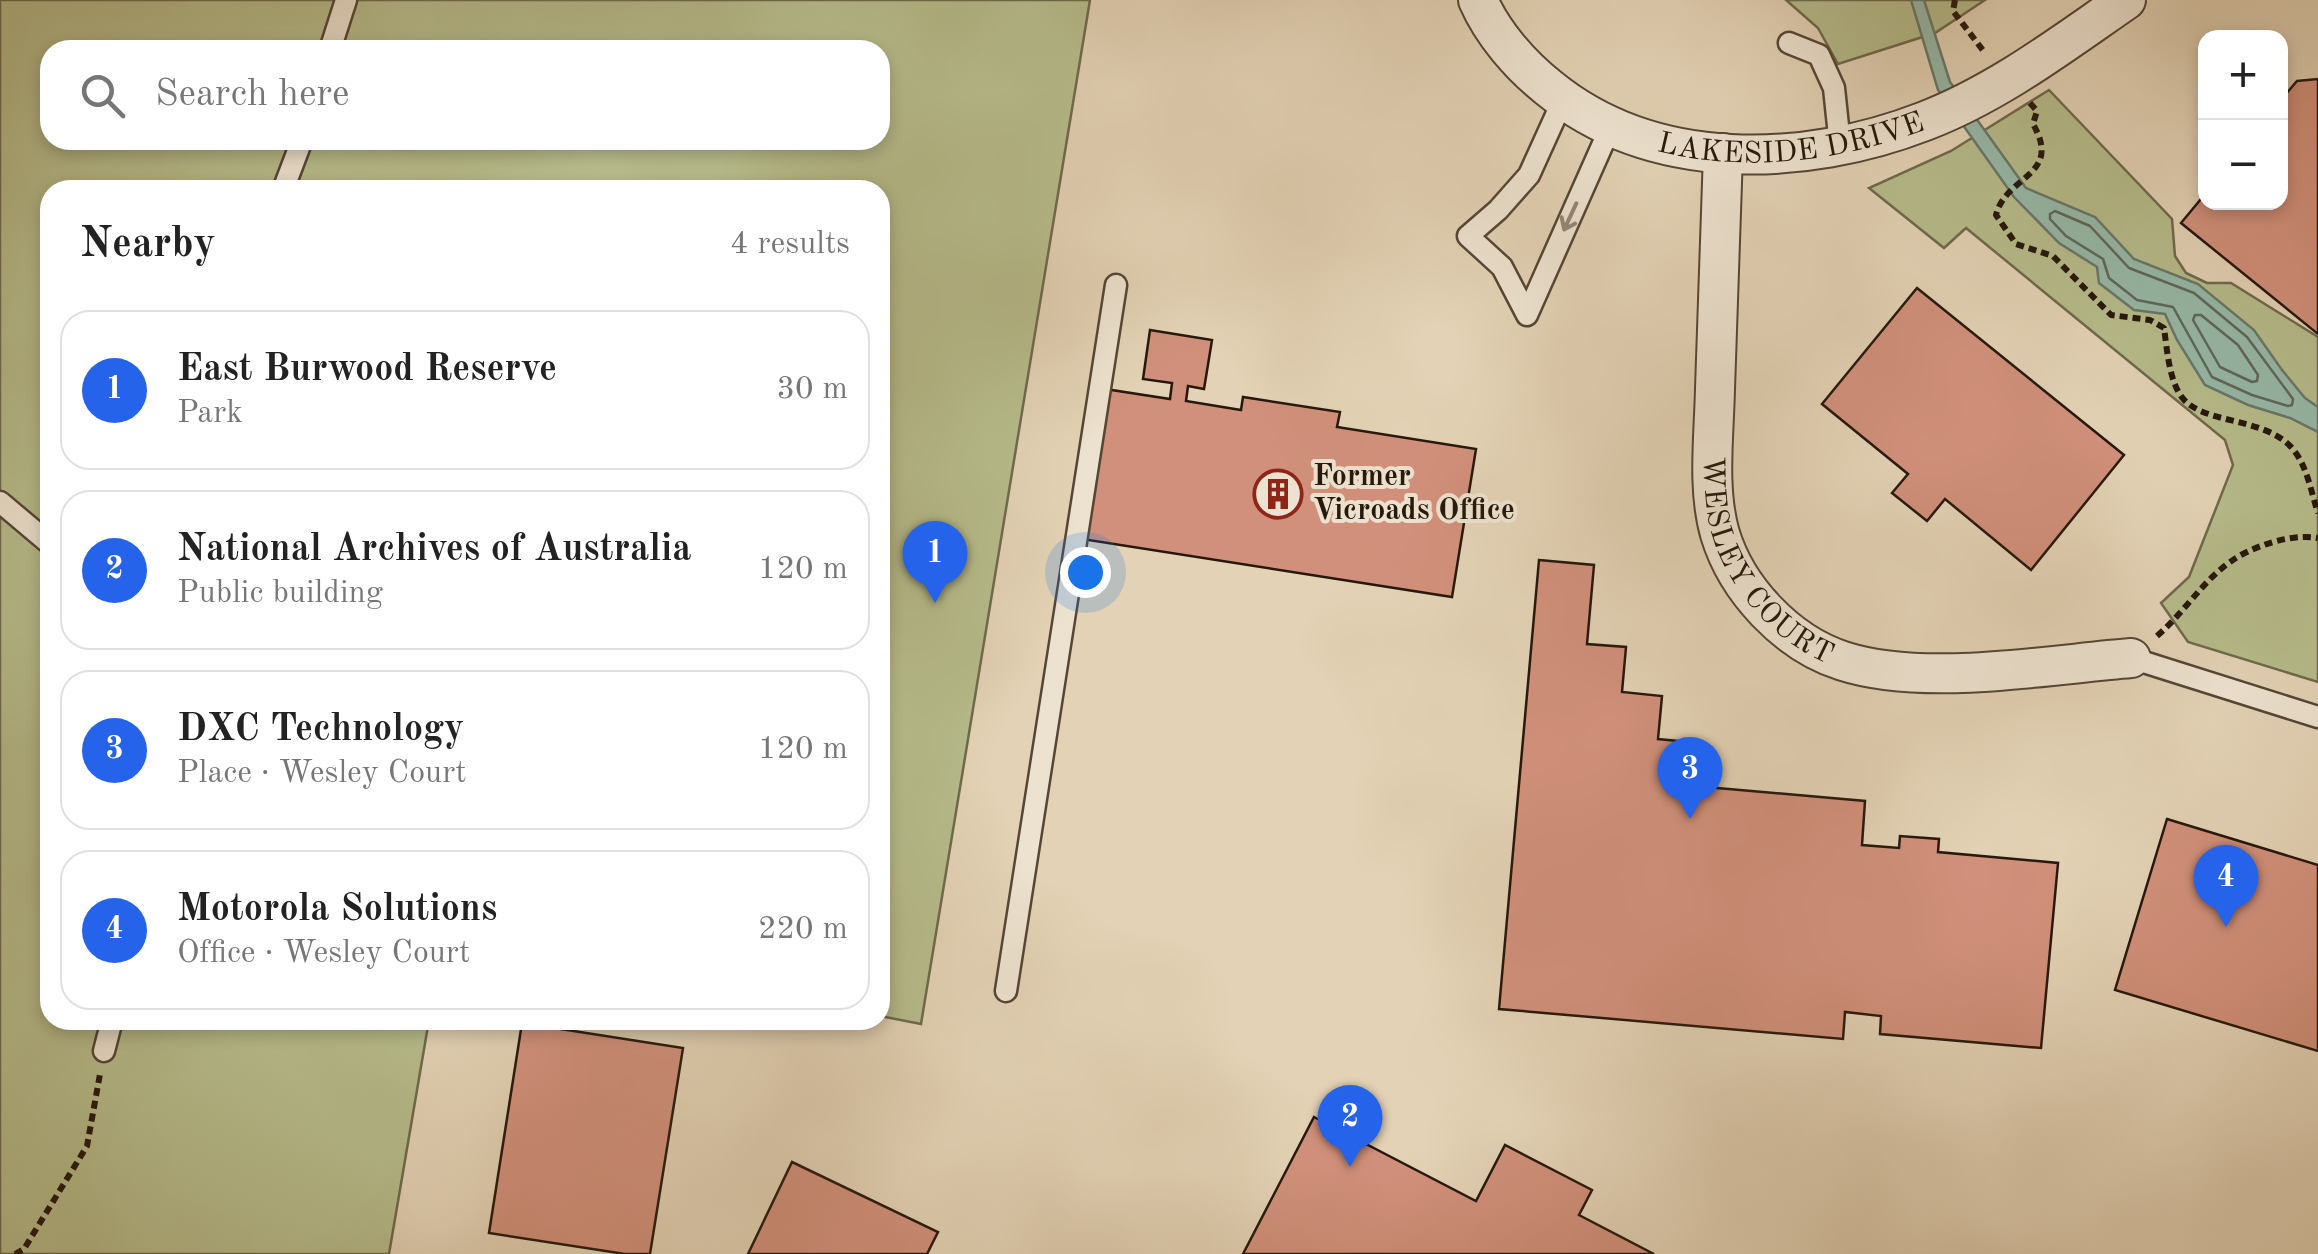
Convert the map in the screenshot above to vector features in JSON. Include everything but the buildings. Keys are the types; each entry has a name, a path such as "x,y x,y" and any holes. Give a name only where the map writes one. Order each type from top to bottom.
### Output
{"street":[{"name":"LAKESIDE DRIVE","path":"1478,0 1494,30 1516,56 1563,100 1610,128 1672,148 1722,154 1840,145 1894,132 1949,111 2010,79 2126,0"},
{"name":"WESLEY COURT","path":"1722,154 1714,415 1716,516 1732,562 1760,604 1793,636 1842,660 1868,666 1946,672 2131,658"}],"lane":[{"path":"333,40 346,0"},
{"path":"1789,43 1818,55 1834,88 1840,145"},
{"path":"1563,100 1529,175 1468,236 1502,266 1527,315 1610,128"},
{"path":"288,180 298,150"},
{"path":"1006,991 1116,285"},
{"path":"0,502 40,536"},
{"path":"2131,658 2318,717"},
{"path":"104,1050 109,1030"}],"path":[{"path":"2035,171 2000,201 1996,216 2016,244 2053,256 2111,315 2150,320 2164,328 2170,366 2182,398 2210,415 2242,421 2276,434 2293,449 2305,469 2318,513"},
{"path":"2131,658 2171,623 2220,567 2242,552 2277,540 2318,538"},
{"path":"15,1254 24,1248 87,1146 104,1050"}],"shaded area":[{"path":"0,0 1090,0 921,1024 890,1018 890,180 40,180 40,1030 427,1030 389,1254 0,1254"},
{"path":"1786,0 1985,0 1935,33 1838,64 1818,28"},
{"path":"2049,90 2172,219 2175,256 2186,273 2207,283 2231,283 2318,337 2318,682 2188,642 2161,603 2189,577 2233,465 2225,440 1966,228 1944,248 1869,188 1951,151"}],"water":[{"path":"1911,0 1924,0 1950,82 2026,188 2095,217 2134,259 2198,284 2254,330 2305,398 2318,407 2318,432 2205,385 2165,314 2134,310 2099,283 2097,267 2059,243 2014,197 1938,90"}],"place":[{"name":"Former Vicroads Office","path":"1278,494"},
{"name":"East Burwood Reserve","path":"935,603"},
{"name":"DXC Technology","path":"1690,819"},
{"name":"Motorola Solutions","path":"2226,927"},
{"name":"National Archives of Australia","path":"1350,1167"}]}
